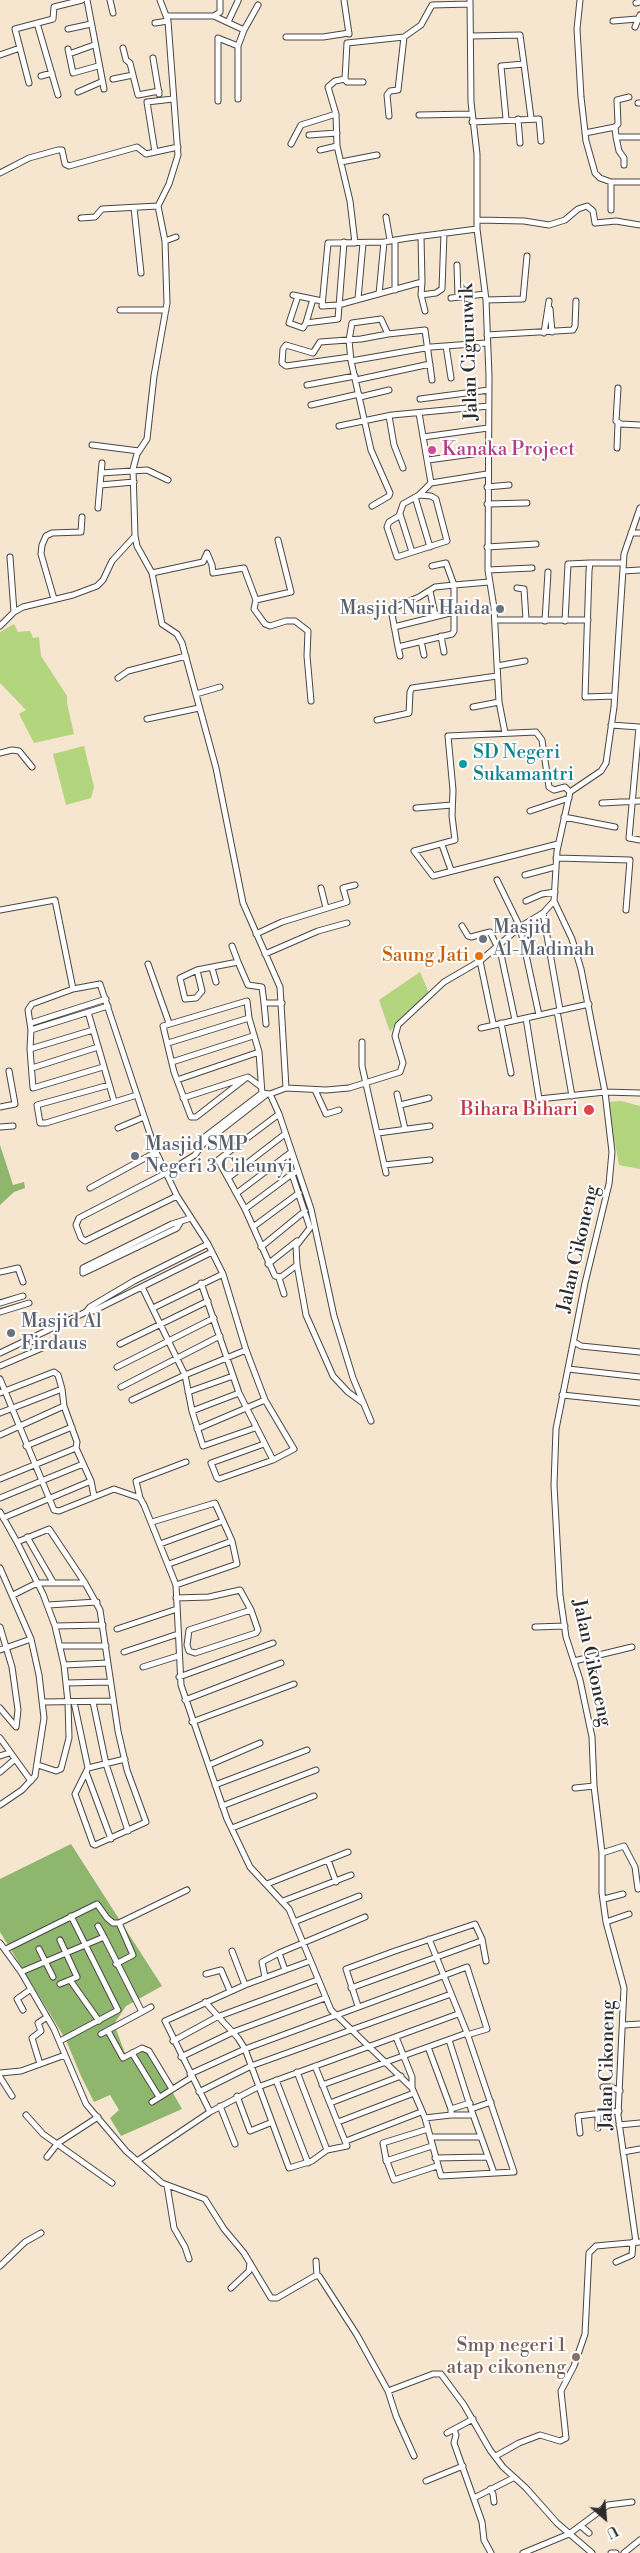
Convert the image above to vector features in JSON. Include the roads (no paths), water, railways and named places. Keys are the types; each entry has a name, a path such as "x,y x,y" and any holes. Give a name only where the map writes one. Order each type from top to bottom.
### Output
{"street":[{"path":"29,83 14,27 54,18 53,10 56,3 82,0"},
{"path":"87,0 101,82 104,89"},
{"path":"110,0 113,13"},
{"path":"160,0 167,19 178,147 173,175 158,206 165,241 166,310 154,376 147,439 134,459 134,536 137,546 152,573 162,624 180,637 216,768 242,903 280,987 286,1088"},
{"path":"216,15 220,0"},
{"path":"344,0 350,41 347,43 345,50 345,79"},
{"path":"580,0 577,29 584,133 595,174 611,182 640,182"},
{"path":"228,22 238,1"},
{"path":"350,41 390,40 404,37 421,24 432,5 470,2"},
{"name":"Jalan Ciguruwik","path":"470,2 472,122 477,154 477,229 485,297 490,406 487,452 488,570 495,620 499,702 505,733"},
{"path":"238,100 238,46 244,30 258,5"},
{"path":"155,23 167,19 216,15 233,11"},
{"path":"216,15 244,30"},
{"path":"613,20 639,17 635,27"},
{"path":"37,23 58,95"},
{"path":"68,29 91,24"},
{"path":"286,37 323,37 349,33"},
{"path":"471,36 520,35 531,118"},
{"path":"389,116 387,95 390,91 398,90 404,37"},
{"path":"218,100 218,38 238,46"},
{"path":"94,45 69,52 73,73 98,66"},
{"path":"0,55 20,48"},
{"path":"123,48 126,60 130,63 138,95 159,91"},
{"path":"153,58 160,100"},
{"path":"506,119 501,66 524,64"},
{"path":"41,76 52,73"},
{"path":"113,79 133,76"},
{"path":"355,243 350,201 337,146 336,114 328,86 335,81 345,79 347,82 363,82"},
{"path":"78,92 101,82"},
{"path":"624,165 624,158 619,151 615,127 618,124 617,100 629,97"},
{"path":"155,152 147,102 173,98"},
{"path":"291,144 301,124 336,114"},
{"path":"419,115 472,114"},
{"path":"518,119 520,143"},
{"path":"472,122 540,119 541,141"},
{"path":"584,133 615,127"},
{"path":"309,135 337,133"},
{"path":"616,137 640,137"},
{"path":"320,150 337,146"},
{"path":"0,173 29,158 58,150 62,150 65,164 68,166 137,147 146,154 178,147"},
{"path":"341,162 377,155"},
{"path":"611,182 611,210"},
{"path":"81,218 95,217 102,209 158,206"},
{"path":"477,220 554,224 565,220 583,206 587,206 593,211 595,223 616,221 640,225"},
{"path":"134,208 141,273"},
{"path":"386,217 392,240 395,290"},
{"path":"322,303 328,243 384,242 477,229"},
{"path":"421,295 436,293 442,289 444,233"},
{"path":"421,236 421,295 425,312"},
{"path":"165,241 176,237"},
{"path":"306,323 336,321 339,318 338,305 344,242"},
{"path":"379,294 384,242"},
{"path":"358,299 363,243"},
{"path":"451,298 522,299 527,256"},
{"path":"456,265 458,297"},
{"path":"313,299 303,328 290,323 296,295 313,299 322,303 338,305 422,282"},
{"path":"544,333 549,301 552,332"},
{"path":"487,335 544,333 575,329 576,301"},
{"path":"120,310 166,310"},
{"path":"372,506 389,496 390,493 371,450 360,395 350,359 349,340 354,321 381,319 388,334"},
{"path":"432,380 426,348 424,329 349,340 320,342 313,353 285,346 284,366 426,348 486,343"},
{"path":"446,346 451,378"},
{"path":"307,385 430,364"},
{"path":"617,448 618,388"},
{"path":"311,405 390,390"},
{"path":"420,399 489,390"},
{"path":"339,426 365,419 490,406"},
{"path":"419,413 431,483"},
{"path":"389,416 394,445 402,468"},
{"path":"618,423 640,425"},
{"path":"423,437 488,428"},
{"path":"92,444 139,451"},
{"path":"428,460 487,452"},
{"path":"98,508 102,463"},
{"path":"102,473 133,469 154,472 168,480"},
{"path":"412,552 400,514 401,506 417,496 431,483 487,474"},
{"path":"100,485 134,482"},
{"path":"487,487 509,485"},
{"path":"417,496 430,547"},
{"path":"400,514 388,523 387,530 396,557 448,540 436,499 431,496 417,496"},
{"path":"487,504 527,502"},
{"path":"177,1196 85,1240 81,1238 76,1225 79,1218 166,1173 195,1155 202,1145 265,1095 286,1088 338,1089 367,1083 400,1072 403,1063 395,1036 398,1025 444,982 480,961 520,927 543,912 554,901 558,844 570,792 604,767 614,696 623,563 640,508"},
{"path":"54,600 41,554 42,545 46,536 52,533 81,532 82,517"},
{"path":"631,533 640,533"},
{"path":"0,626 14,612 73,595 100,583 112,561 134,536"},
{"path":"256,600 291,592 278,540"},
{"path":"487,547 536,544"},
{"path":"152,573 203,562 207,553 212,564 213,574 244,568 256,600 254,609 267,626 295,621 308,631 307,654 311,701"},
{"path":"10,557 14,612"},
{"path":"398,646 453,633 454,585 446,563 432,566"},
{"path":"590,563 585,697 614,696"},
{"path":"565,621 568,564 623,563"},
{"path":"488,570 532,568"},
{"path":"623,570 640,570"},
{"path":"545,621 548,572"},
{"path":"400,656 392,607 430,591 435,587 489,582"},
{"path":"517,588 524,589 526,619"},
{"path":"430,591 435,615"},
{"path":"394,627 435,615 454,612"},
{"path":"495,620 588,620"},
{"path":"441,636 444,652"},
{"path":"422,641 424,655"},
{"path":"118,678 128,671 186,656"},
{"path":"497,666 525,661"},
{"path":"377,720 409,713 410,692 412,688 497,676"},
{"path":"196,694 220,687"},
{"path":"473,707 499,702"},
{"path":"147,719 199,708"},
{"path":"611,725 639,727 629,838 640,840"},
{"path":"558,844 433,876 414,851 455,840 448,736 538,733 542,740 549,787 554,790 565,787 570,792"},
{"path":"0,753 12,750 19,751 32,767"},
{"path":"530,811 569,798"},
{"path":"602,803 640,801"},
{"path":"416,808 452,805"},
{"path":"564,817 615,827"},
{"path":"442,845 451,870"},
{"path":"556,858 630,860 626,910"},
{"path":"525,875 556,867"},
{"path":"497,880 520,927 539,1015"},
{"path":"256,934 282,922 347,902 343,888 355,885"},
{"path":"321,888 326,908"},
{"path":"526,901 540,895 555,892"},
{"path":"0,910 55,900 73,989"},
{"name":"Jalan Cikoneng","path":"554,901 577,952 586,1005 605,1092 612,1152 610,1184 585,1283 556,1429 554,1485 560,1595 565,1626 585,1701 592,1737 594,1786 602,1853 606,1922 623,1979 624,2025 619,2125 636,2242"},
{"path":"543,912 572,1096"},
{"path":"265,954 318,931 347,923"},
{"path":"462,926 468,936 471,937 490,932 498,945 515,1020"},
{"path":"232,946 248,985 262,987 266,1024"},
{"path":"480,961 493,1024"},
{"path":"197,970 202,992 196,998 185,999 180,978 197,970 238,962"},
{"path":"148,964 169,1023"},
{"path":"212,968 216,982"},
{"path":"103,1067 33,1088 30,1049 31,1023 28,1010 32,1004 73,989 99,983 106,999 156,1152 177,1196 208,1244 223,1274 246,1350 266,1400 294,1450 273,1460 220,1479 217,1478 211,1463 264,1444"},
{"path":"31,1023 106,999"},
{"path":"246,1078 194,1118 190,1116 177,1080 163,1028 169,1023 245,1000 248,1003 253,1036 259,1052 260,1086"},
{"path":"264,1003 282,1002"},
{"path":"481,1028 586,1005"},
{"path":"31,1030 108,1006"},
{"path":"88,1012 114,1101"},
{"path":"168,1043 249,1018"},
{"path":"526,1018 539,1099 605,1092 640,1093"},
{"path":"501,1023 511,1073"},
{"path":"30,1049 93,1030"},
{"path":"172,1062 253,1036"},
{"path":"362,1042 362,1066 386,1173"},
{"path":"32,1068 98,1047"},
{"path":"177,1080 259,1052"},
{"path":"0,1107 15,1104 9,1071"},
{"path":"183,1098 246,1078 252,1078 260,1086 279,1114 310,1228 307,1234 268,1264"},
{"path":"109,1085 37,1105 41,1124 137,1095"},
{"path":"315,1090 326,1114 339,1110"},
{"path":"397,1094 406,1129"},
{"path":"400,1105 429,1098"},
{"path":"279,1114 218,1160 245,1209 268,1264 275,1276 279,1278 284,1294"},
{"path":"118,1128 144,1118"},
{"path":"0,1127 13,1126"},
{"path":"378,1133 430,1126"},
{"path":"228,1178 285,1134"},
{"path":"90,1188 156,1152"},
{"path":"237,1193 290,1152"},
{"path":"384,1165 430,1160"},
{"path":"245,1209 295,1172"},
{"path":"295,1172 315,1222 328,1296 344,1351 371,1421"},
{"path":"253,1227 299,1193"},
{"path":"261,1247 305,1211"},
{"path":"180,1223 176,1228 83,1273 83,1268 172,1224 192,1218"},
{"path":"298,1241 297,1266 306,1315 329,1370 348,1392 363,1403"},
{"path":"86,1312 90,1307 134,1281 208,1244"},
{"path":"0,1354 86,1312 93,1311 212,1252"},
{"path":"279,1278 297,1266"},
{"path":"0,1272 18,1268 23,1282"},
{"path":"153,1308 201,1283 223,1274"},
{"path":"201,1283 238,1393 273,1460"},
{"path":"142,1287 162,1324 185,1375 192,1411 203,1446 255,1428"},
{"path":"0,1303 23,1296"},
{"path":"120,1344 208,1301"},
{"path":"0,1312 29,1303"},
{"path":"116,1368 214,1318"},
{"path":"121,1387 220,1336"},
{"path":"0,1366 42,1348 41,1343 30,1341"},
{"path":"574,1342 581,1346 640,1352"},
{"path":"132,1400 226,1357 246,1350"},
{"path":"568,1370 640,1377"},
{"path":"2,1392 54,1372 58,1375 64,1406 77,1442 76,1448 90,1481 94,1496"},
{"path":"188,1392 233,1376"},
{"path":"0,1379 2,1392 42,1480 48,1499 56,1511 114,1489 140,1498"},
{"path":"0,1413 62,1389"},
{"path":"192,1411 238,1393"},
{"path":"562,1395 640,1403"},
{"path":"197,1430 266,1400"},
{"path":"0,1434 64,1406"},
{"path":"26,1446 72,1427"},
{"path":"0,1478 76,1448"},
{"path":"186,1462 136,1481 140,1498 152,1522 176,1585 179,1677 192,1722 209,1765 214,1785 250,1866 283,1901 294,1922 317,1980 334,2015 383,2063 401,2076 413,2091"},
{"path":"0,1498 83,1464"},
{"path":"3,1518 90,1481"},
{"path":"152,1522 213,1503 217,1505 232,1541 237,1564 176,1585"},
{"path":"0,1512 37,1583 55,1626 66,1683 87,1770 111,1839"},
{"path":"160,1544 224,1521"},
{"path":"16,1542 49,1529 97,1602 103,1625 112,1701 125,1759 146,1820 145,1824 94,1845 75,1794 87,1770 125,1759"},
{"path":"27,1537 53,1582"},
{"path":"169,1564 232,1541"},
{"path":"0,1568 32,1639 43,1702 43,1732 38,1765 31,1781 0,1805"},
{"path":"13,1595 37,1583 85,1583"},
{"path":"176,1598 209,1597 240,1590 251,1610 258,1630 256,1633 194,1653 189,1651 187,1645 190,1630 251,1610"},
{"path":"48,1606 97,1602"},
{"path":"117,1629 176,1609"},
{"path":"55,1626 103,1625"},
{"path":"535,1628 565,1626"},
{"path":"0,1627 8,1647 18,1710 16,1727 0,1708"},
{"path":"124,1652 178,1634"},
{"path":"0,1650 32,1639"},
{"path":"179,1677 273,1643"},
{"path":"60,1646 106,1646"},
{"path":"574,1662 632,1647"},
{"path":"143,1668 178,1656"},
{"path":"64,1665 108,1663"},
{"path":"185,1700 282,1663"},
{"path":"66,1683 110,1682"},
{"path":"192,1722 294,1684"},
{"path":"43,1702 112,1701"},
{"path":"38,1765 56,1771 61,1769 68,1738 71,1702"},
{"path":"93,1702 106,1764 128,1831"},
{"path":"0,1738 14,1760 31,1781"},
{"path":"209,1765 260,1742"},
{"path":"214,1785 307,1750"},
{"path":"0,1756 9,1753"},
{"path":"0,1772 14,1760"},
{"path":"222,1806 316,1770"},
{"path":"574,1788 594,1786"},
{"path":"232,1828 314,1796"},
{"path":"602,1853 624,1846 635,1867 638,1889"},
{"path":"267,1884 348,1852"},
{"path":"328,1860 336,1882"},
{"path":"283,1901 351,1876"},
{"path":"186,1890 119,1923 113,1923 107,1918 97,1904 2,1947 21,1972 47,2017 60,2042 86,2104 114,2139 167,2185 205,2199 250,2262 273,2299 316,2275"},
{"path":"604,1899 623,1894"},
{"path":"294,1922 359,1896"},
{"path":"606,1922 629,1914"},
{"path":"60,2042 118,2010 71,1916"},
{"path":"266,1977 262,1962 365,1917"},
{"path":"116,1964 132,1955 119,1923"},
{"path":"358,2006 346,1969 428,1939 474,1924 476,1925 486,1961"},
{"path":"98,1926 142,2012"},
{"path":"21,1972 104,1937"},
{"path":"396,2037 412,2078 413,2091 425,2118 437,2166 442,2177 514,2172 467,2034 428,1939"},
{"path":"60,1940 77,1977 60,1984"},
{"path":"351,1988 481,1941"},
{"path":"39,1948 53,1976"},
{"path":"232,1951 244,1985"},
{"path":"279,1953 285,1970"},
{"path":"210,2112 164,2021 244,1985 310,1961"},
{"path":"152,2102 191,2075 245,2049 358,2006 468,1968 487,2029 428,2047 322,2085"},
{"path":"206,1974 221,1970 230,1991"},
{"path":"70,1980 108,2030 123,2058 142,2048 149,2051 172,2089"},
{"path":"173,2040 217,2018 317,1980"},
{"path":"23,2010 17,1999 31,1989"},
{"path":"199,2092 251,2066 451,1994"},
{"path":"181,2057 233,2032 325,1998"},
{"path":"205,2002 217,2018 233,2032 245,2049 270,2123 288,2167 308,2162 327,2150 347,2147 315,2066"},
{"path":"101,2034 150,2007"},
{"path":"138,2161 237,2096 297,2072 458,2014"},
{"path":"40,2064 32,2038 41,2031 38,2023 47,2017"},
{"path":"624,2025 640,2024"},
{"path":"449,2040 487,2157 494,2173"},
{"path":"428,2047 451,2112"},
{"path":"132,2053 159,2097"},
{"path":"0,2073 22,2071 65,2055"},
{"path":"297,2072 327,2150"},
{"path":"330,2103 401,2076"},
{"path":"0,2077 12,2096"},
{"path":"276,2080 308,2162"},
{"path":"603,2087 611,2086 620,2091"},
{"path":"338,2122 413,2091"},
{"path":"237,2096 250,2131 270,2123"},
{"path":"451,2112 472,2112 491,2102"},
{"path":"425,2118 451,2112 470,2103"},
{"path":"220,2106 235,2144"},
{"path":"580,2133 578,2116 619,2111"},
{"path":"346,2141 421,2112"},
{"path":"598,2113 598,2128"},
{"path":"26,2115 43,2134 112,2183"},
{"path":"47,2157 58,2143 98,2117"},
{"path":"619,2125 640,2123"},
{"path":"428,2129 383,2143 386,2161 394,2180 437,2166"},
{"path":"430,2137 481,2137"},
{"path":"386,2161 432,2146"},
{"path":"623,2152 640,2149"},
{"path":"435,2158 487,2157"},
{"path":"167,2185 174,2228 185,2247 188,2259"},
{"path":"0,2266 25,2242 41,2233"},
{"path":"496,2456 519,2443 540,2436 560,2441 566,2438 561,2391 574,2366 586,2334 589,2253 596,2246 618,2246 636,2242 632,2255 616,2262"},
{"path":"316,2261 316,2275 345,2314 388,2391 396,2416 414,2456"},
{"path":"231,2288 249,2270 250,2262"},
{"path":"388,2391 440,2372 496,2456 513,2478 526,2488 569,2534 592,2553"},
{"path":"447,2433 473,2419"},
{"path":"454,2429 456,2435 454,2443 474,2498 484,2540 491,2553"},
{"path":"426,2481 463,2466"},
{"path":"474,2498 513,2478"},
{"path":"490,2489 494,2502"},
{"path":"524,2553 569,2534 608,2505 632,2502"},
{"path":"581,2526 589,2533"},
{"path":"624,2553 640,2540"},
{"path":"580,2553 581,2545"},
{"path":"611,2553 616,2553"}],"place":[{"name":"Kanaka Project","path":"432,450"},
{"name":"Masjid Nur Haida","path":"500,609"},
{"name":"SD Negeri Sukamantri","path":"463,764"},
{"name":"Masjid Al-Madinah","path":"483,939"},
{"name":"Saung Jati","path":"479,956"},
{"name":"Bihara Bihari","path":"589,1110"},
{"name":"Masjid SMP Negeri 3 Cileunyi","path":"135,1156"},
{"name":"Masjid Al Firdaus","path":"11,1333"},
{"name":"Smp negeri 1 atap cikoneng","path":"576,2357"}]}
